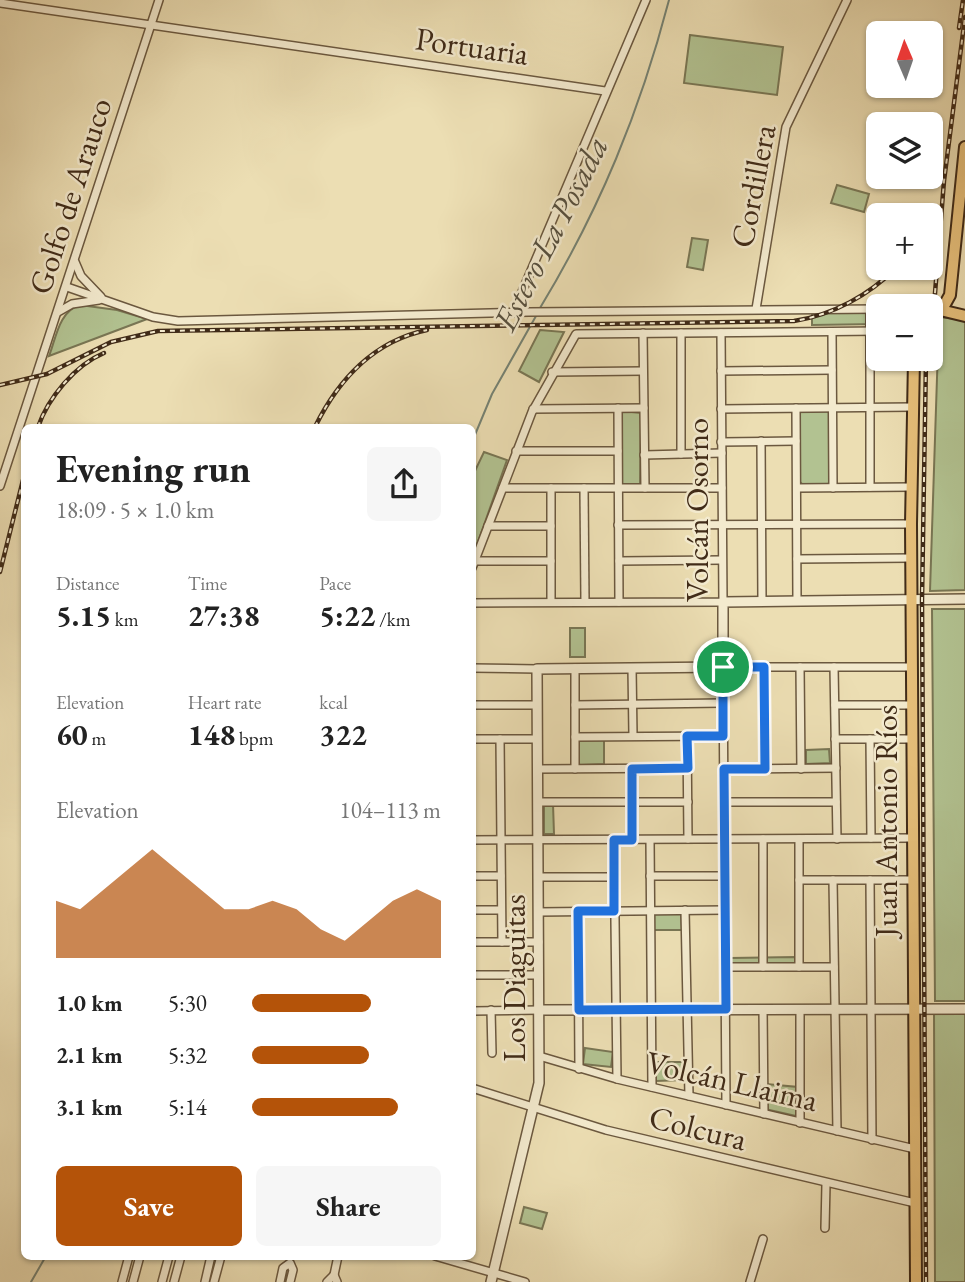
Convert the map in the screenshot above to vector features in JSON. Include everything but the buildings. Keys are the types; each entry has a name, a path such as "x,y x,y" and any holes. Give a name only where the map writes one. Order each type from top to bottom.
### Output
{"main road":[{"path":"943,305 950,295 965,147"},
{"path":"943,311 963,314"},
{"name":"Juan Antonio Ríos","path":"914,371 911,600 916,1282"}],"street":[{"name":"Golfo de Arauco","path":"0,486 159,0"},
{"path":"513,313 605,91 646,0"},
{"name":"Cordillera","path":"756,309 786,127 847,0"},
{"name":"Portuaria","path":"0,3 605,91"},
{"path":"75,260 80,276 104,300"},
{"path":"67,287 153,317 178,321 529,312 866,309"},
{"path":"58,313 72,303 104,300"},
{"path":"476,559 533,409 576,334 866,331"},
{"path":"832,332 832,488"},
{"path":"643,333 645,488"},
{"path":"681,333 681,454"},
{"name":"Volcán Osorno","path":"721,333 726,1105"},
{"path":"721,371 832,370"},
{"path":"552,372 643,371"},
{"path":"870,487 872,371"},
{"path":"721,409 913,407"},
{"path":"618,408 619,602"},
{"path":"533,409 644,408"},
{"path":"796,408 797,601"},
{"path":"761,441 762,601"},
{"path":"721,442 796,441"},
{"path":"516,452 618,451"},
{"path":"644,455 722,453"},
{"path":"797,488 911,487"},
{"path":"503,488 722,488"},
{"path":"551,488 551,602"},
{"path":"584,488 585,602"},
{"path":"618,525 911,524"},
{"path":"488,526 551,526"},
{"path":"797,559 911,558"},
{"path":"618,561 722,559"},
{"path":"476,564 551,561"},
{"path":"476,603 965,599"},
{"path":"764,667 765,769"},
{"path":"800,667 801,769"},
{"path":"834,667 836,839"},
{"path":"476,668 912,667"},
{"name":"Los Diaguitas","path":"492,1278 534,1108 540,1056 537,668"},
{"path":"575,668 575,769"},
{"path":"632,668 633,736"},
{"path":"575,705 723,704"},
{"path":"476,705 537,705"},
{"path":"835,705 912,705"},
{"path":"687,736 688,839"},
{"path":"575,737 723,736"},
{"path":"476,739 537,739"},
{"path":"500,739 502,942"},
{"path":"835,739 912,739"},
{"path":"870,739 871,838"},
{"path":"537,769 688,768"},
{"path":"724,769 835,768"},
{"path":"632,769 632,840"},
{"path":"538,802 688,802"},
{"path":"724,802 836,802"},
{"path":"476,841 912,838"},
{"path":"763,839 763,967"},
{"path":"799,839 799,967"},
{"path":"614,840 617,1079"},
{"path":"650,840 652,1087"},
{"path":"476,876 501,876"},
{"path":"650,876 724,876"},
{"path":"538,877 614,877"},
{"path":"799,880 913,880"},
{"path":"833,880 837,1131"},
{"path":"870,880 872,1140"},
{"path":"476,910 501,910"},
{"path":"685,910 689,1096"},
{"path":"538,912 725,910"},
{"path":"578,911 579,1069"},
{"path":"476,942 538,942"},
{"path":"725,967 834,967"},
{"path":"476,975 539,975"},
{"path":"763,1009 765,1114"},
{"path":"800,1009 800,1123"},
{"path":"476,1011 965,1009"},
{"path":"491,1010 492,1053"},
{"name":"Volcán Llaima","path":"540,1056 617,1079 915,1149"},
{"name":"Colcura","path":"476,1089 606,1130 915,1203"},
{"path":"825,1228 826,1184"},
{"path":"750,1282 762,1239"},
{"path":"122,1282 128,1260"},
{"path":"133,1282 139,1260"},
{"path":"162,1282 168,1260"},
{"path":"174,1282 180,1260"},
{"path":"205,1282 210,1260"},
{"path":"215,1282 220,1260"},
{"path":"280,1282 284,1268 291,1260"},
{"path":"290,1282 293,1270 291,1260"},
{"path":"327,1282 335,1278 337,1260"},
{"path":"445,1260 492,1278 524,1282"}],"green space":[{"path":"690,35 783,47 777,95 684,83"},
{"path":"837,185 869,194 864,212 831,203"},
{"path":"692,238 708,240 703,270 687,267"},
{"path":"80,305 117,310 147,319 49,356 63,319 73,308"},
{"path":"812,312 866,312 866,324 812,325"},
{"path":"943,317 965,320 965,590 930,591 937,371 943,371"},
{"path":"540,330 564,332 539,382 519,371"},
{"path":"800,410 827,410 829,413 830,482 827,485 803,485 799,481"},
{"path":"623,411 641,413 640,486 620,484"},
{"path":"484,452 507,460 476,548 476,469"},
{"path":"932,609 965,609 965,1001 935,1001"},
{"path":"570,628 585,628 585,657 570,657"},
{"path":"582,738 604,738 604,764 580,765 577,762 577,742"},
{"path":"829,749 830,763 806,764 806,750"},
{"path":"544,804 553,804 554,834 544,834"},
{"path":"681,913 682,930 654,930 654,914"},
{"path":"796,957 796,964 731,964 731,958"},
{"path":"934,1011 965,1012 965,1282 935,1282"},
{"path":"585,1048 613,1052 611,1067 583,1064"},
{"path":"655,1062 684,1062 684,1080 656,1081"},
{"path":"766,1084 798,1087 796,1116 765,1109"},
{"path":"524,1207 547,1213 542,1229 520,1223"}],"waterway":[{"name":"Estero La Posada","path":"540,308 581,234 616,158 645,81 669,0"},
{"name":"Estero La Posada","path":"476,432 492,394 536,316"},
{"name":"Estero La Posada","path":"31,1282 44,1260"}],"railway":[{"path":"959,28 963,0"},
{"path":"935,294 944,181 965,17"},
{"path":"0,385 47,374 111,342 158,331 794,321 836,309 883,280"},
{"path":"317,424 347,379 374,353 408,335 427,330"},
{"path":"39,424 48,405 73,374 104,353"},
{"path":"926,371 922,600 926,1282"},
{"path":"0,572 21,488"}],"route":[{"path":"723,667 764,667 765,769 724,769 726,1009 579,1010 578,911 614,911 614,840 632,840 632,769 688,768 687,736 723,736 723,667"}]}
